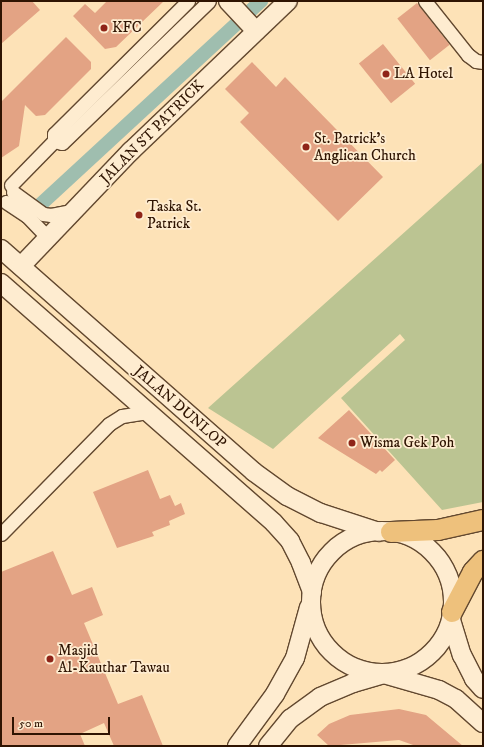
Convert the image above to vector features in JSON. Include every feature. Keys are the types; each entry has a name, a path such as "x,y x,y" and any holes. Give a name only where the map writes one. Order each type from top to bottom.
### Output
{"main road":[{"name":"JALAN ST PATRICK","path":"20,266 72,211 242,16 288,1"},
{"name":"JALAN DUNLOP","path":"1,249 254,472 282,492 322,513 385,532"},
{"path":"20,266 28,296 51,326"},
{"name":"JALAN DUNLOP","path":"1,283 274,523 296,552 311,595"},
{"path":"237,746 275,694 295,658 317,573 328,556 342,544 360,535 385,532 438,530 483,520"},
{"path":"385,532 412,538 431,551 440,563 452,590 452,616 462,655 474,679 483,688"},
{"path":"268,746 290,719 320,697 353,682 407,670 427,658 442,641 473,572 483,561"},
{"path":"311,595 317,629 324,643 340,660 361,670 384,674 439,690 456,700 483,723"}],"street":[{"path":"6,192 54,142 54,134 188,1"},
{"path":"426,1 468,55 476,61 483,62"},
{"path":"54,142 62,143 204,3"},
{"path":"6,192 43,214 55,215 72,211"},
{"path":"6,192 48,237"},
{"path":"1,534 109,424 122,416 146,412"}],"green space":[{"path":"483,162 483,502 442,510 341,398 405,340 400,334 273,449 208,408"}],"building":[{"path":"1,1 32,1 40,10 1,44"},
{"path":"107,1 164,1 116,47 105,49 73,16 85,4 95,13"},
{"path":"417,3 450,45 430,60 397,18"},
{"path":"66,37 91,62 91,69 45,115 36,116 25,105 19,146 1,158 1,102"},
{"name":"LA Hotel","path":"383,44 415,84 391,103 359,64"},
{"path":"252,62 276,87 285,77 383,177 338,221 240,122 249,113 225,89"},
{"name":"Wisma Gek Poh","path":"349,410 395,460 382,472 380,470 376,474 318,438"},
{"path":"148,470 160,499 170,495 175,506 181,503 185,514 169,521 170,525 152,532 154,536 117,548 93,492"},
{"name":"Masjid Al-Kauthar Tawau","path":"53,551 72,595 92,587 103,615 84,623 118,704 142,695 163,746 114,746 104,723 80,734 85,746 1,746 1,572"},
{"path":"399,709 426,715 463,746 416,746 399,740 329,746 317,735 329,724 350,715"}],"waterway":[{"path":"40,205 261,1"}],"place":[{"name":"KFC","path":"104,28"},
{"name":"LA Hotel","path":"386,74"},
{"name":"St. Patrick's Anglican Church","path":"306,147"},
{"name":"Taska St. Patrick","path":"139,215"},
{"name":"Wisma Gek Poh","path":"352,443"},
{"name":"Masjid Al-Kauthar Tawau","path":"50,659"}]}
